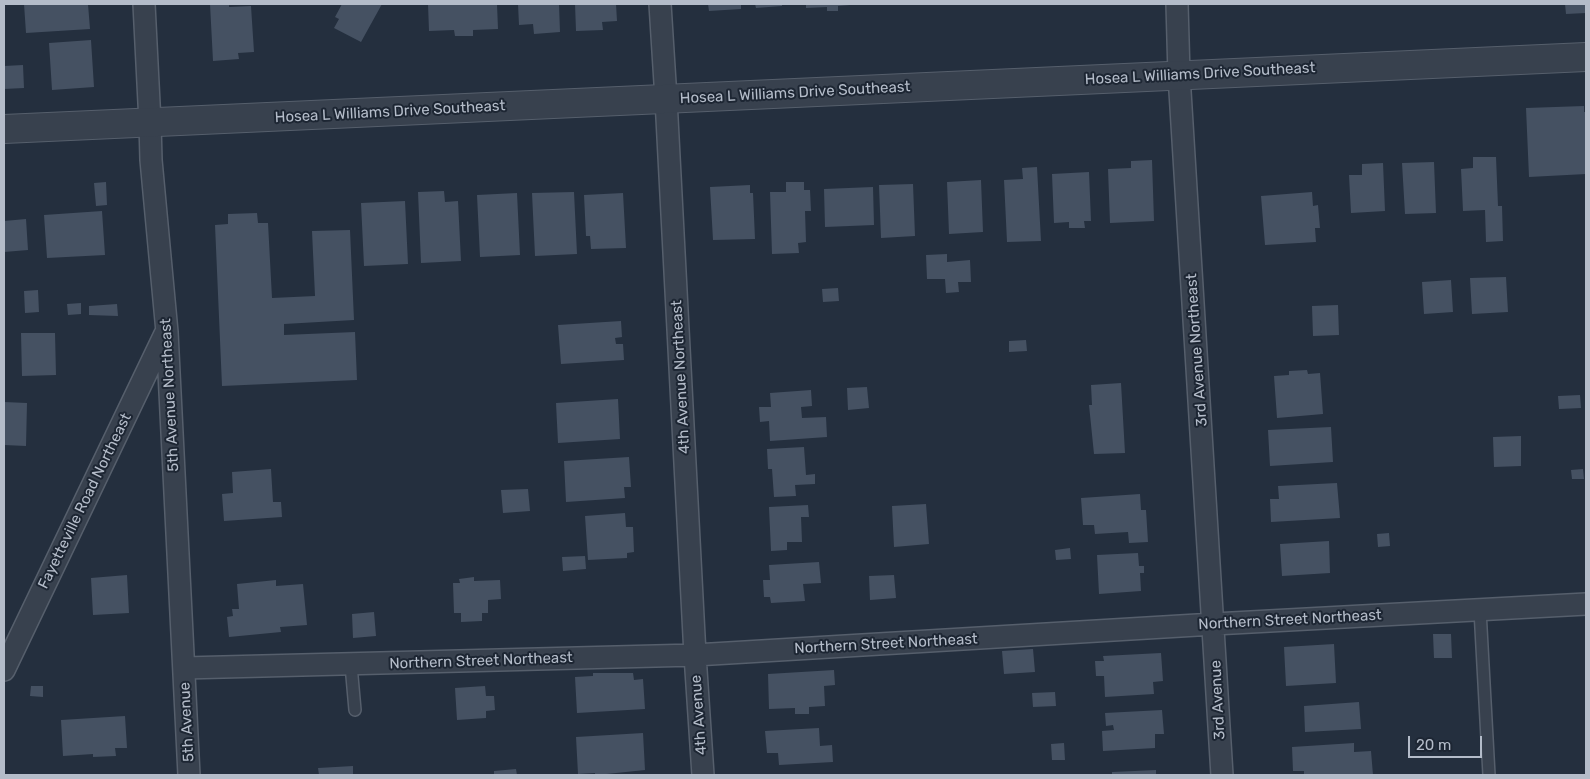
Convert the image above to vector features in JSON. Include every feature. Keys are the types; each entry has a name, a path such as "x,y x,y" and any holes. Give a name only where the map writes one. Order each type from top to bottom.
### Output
{"street":[{"name":"5th Avenue Northeast","path":"144,4 151,160 167,332 184,668"},
{"name":"4th Avenue Northeast","path":"660,4 695,655"},
{"name":"3rd Avenue Northeast","path":"1177,4 1179,75 1214,624"},
{"name":"Hosea L Williams Drive Southeast","path":"4,129 1586,57"},
{"name":"Fayetteville Road Northeast","path":"4,670 167,332"},
{"name":"Northern Street Northeast","path":"184,668 695,655 1586,604"},
{"name":"3rd Avenue","path":"1214,624 1222,775"},
{"name":"4th Avenue","path":"695,655 703,775"},
{"name":"5th Avenue","path":"184,668 189,775"}],"lane":[{"path":"1480,610 1489,775"},
{"path":"351,665 355,710"}],"building":[{"path":"24,4 88,4 90,29 26,33"},
{"path":"210,4 229,4 229,7 251,6 254,52 238,53 239,59 213,61"},
{"path":"342,4 382,4 361,42 334,28 339,19 335,17"},
{"path":"428,4 497,4 498,29 473,30 473,36 455,36 454,30 429,31"},
{"path":"518,4 559,4 560,32 534,34 533,24 519,25"},
{"path":"575,4 616,4 617,21 602,22 603,30 576,31"},
{"path":"708,4 741,4 741,9 709,11"},
{"path":"755,4 782,4 782,6 756,8"},
{"path":"806,4 850,5 838,6 838,11 827,11 827,7 806,8"},
{"path":"1565,4 1586,4 1586,13 1566,14"},
{"path":"91,40 94,87 52,90 49,43"},
{"path":"23,65 24,88 4,89 4,66"},
{"path":"1584,106 1584,112 1586,112 1586,174 1529,177 1526,108"},
{"path":"1473,157 1496,157 1498,206 1502,206 1503,241 1486,242 1485,210 1463,211 1461,169 1473,168"},
{"path":"1152,160 1154,221 1110,223 1108,169 1131,168 1131,161"},
{"path":"1434,162 1436,213 1405,214 1402,163"},
{"path":"1383,163 1385,211 1351,213 1349,175 1362,175 1362,164"},
{"path":"1037,167 1041,241 1007,242 1004,180 1023,179 1022,168"},
{"path":"1089,172 1091,221 1084,221 1085,228 1069,228 1069,222 1054,223 1052,174"},
{"path":"981,180 983,232 949,234 947,182"},
{"path":"106,182 107,205 96,206 94,183"},
{"path":"786,182 804,182 804,190 810,190 811,211 805,211 806,242 798,243 799,253 772,254 770,192 786,192"},
{"path":"913,184 915,236 881,238 879,185"},
{"path":"750,185 750,193 753,193 755,239 713,240 710,187"},
{"path":"873,187 874,225 825,227 824,189"},
{"path":"444,191 445,202 458,201 461,261 421,263 418,192"},
{"path":"574,192 577,254 535,256 532,193"},
{"path":"1312,192 1313,206 1318,205 1320,228 1315,228 1316,242 1265,245 1261,196"},
{"path":"517,193 520,255 480,257 477,195"},
{"path":"623,193 626,248 591,249 590,236 586,236 584,195"},
{"path":"405,201 408,264 364,266 361,203"},
{"path":"102,211 105,255 47,258 44,215"},
{"path":"257,213 258,223 268,223 272,298 315,296 312,231 350,230 354,320 284,324 284,335 355,332 357,380 222,386 215,225 228,224 228,214"},
{"path":"26,219 28,250 4,252 4,221"},
{"path":"947,254 947,262 970,260 971,282 958,282 959,292 946,293 945,279 927,279 926,255"},
{"path":"1506,277 1508,312 1472,314 1470,278"},
{"path":"1451,280 1453,312 1424,314 1422,282"},
{"path":"838,288 839,301 823,302 822,289"},
{"path":"38,290 39,312 25,313 24,291"},
{"path":"81,303 81,314 68,315 67,304"},
{"path":"117,304 118,316 89,315 89,306"},
{"path":"1338,305 1339,335 1313,336 1312,306"},
{"path":"621,321 622,337 615,338 616,344 623,344 624,360 561,364 558,325"},
{"path":"21,333 55,333 56,375 22,376"},
{"path":"1026,340 1027,351 1009,352 1009,341"},
{"path":"1307,370 1308,374 1320,373 1323,414 1277,418 1274,376 1289,375 1289,371"},
{"path":"1121,383 1125,453 1094,454 1089,405 1092,405 1091,385"},
{"path":"867,387 869,408 848,410 847,388"},
{"path":"811,390 812,406 801,407 802,418 826,417 827,437 770,441 769,421 760,422 759,407 771,407 770,393"},
{"path":"1580,395 1581,408 1559,409 1558,396"},
{"path":"618,399 620,439 558,443 556,403"},
{"path":"4,402 27,403 26,446 4,445"},
{"path":"1331,427 1333,462 1270,466 1268,430"},
{"path":"1521,436 1521,466 1494,467 1493,437"},
{"path":"804,447 806,475 815,474 815,484 795,485 796,496 774,497 772,469 768,469 767,449"},
{"path":"629,457 631,487 624,487 625,498 566,502 564,461"},
{"path":"271,469 273,502 281,502 282,517 224,521 222,494 233,493 232,472"},
{"path":"1583,469 1584,479 1572,479 1571,470"},
{"path":"1337,483 1340,518 1271,522 1270,499 1279,499 1278,486"},
{"path":"528,489 530,511 503,513 501,490"},
{"path":"1140,494 1141,510 1146,510 1148,542 1129,543 1128,532 1095,534 1094,525 1083,525 1081,498"},
{"path":"926,504 929,544 894,547 892,506"},
{"path":"808,505 809,517 801,517 802,542 787,542 787,550 771,551 769,507"},
{"path":"625,513 626,527 633,527 634,552 627,553 627,558 588,560 585,516"},
{"path":"1389,533 1390,546 1378,547 1377,534"},
{"path":"1329,541 1330,573 1282,576 1280,544"},
{"path":"1070,548 1071,559 1056,560 1055,550"},
{"path":"1138,553 1139,566 1144,566 1144,573 1140,573 1141,591 1099,594 1097,555"},
{"path":"585,556 586,569 563,571 562,557"},
{"path":"819,562 821,583 803,584 805,601 771,603 770,597 764,597 763,580 770,580 769,565"},
{"path":"127,575 129,613 93,615 91,578"},
{"path":"894,575 896,598 870,600 869,576"},
{"path":"474,577 474,581 500,580 501,599 488,600 488,613 482,613 482,621 461,622 461,613 454,613 453,583 460,583 459,579"},
{"path":"276,580 276,586 303,584 307,625 280,627 281,632 229,637 227,617 233,616 232,609 239,609 237,584"},
{"path":"374,612 376,636 353,638 352,614"},
{"path":"1433,634 1451,634 1452,658 1434,658"},
{"path":"1334,644 1336,683 1286,686 1284,647"},
{"path":"1033,649 1035,672 1004,674 1002,651"},
{"path":"1161,653 1163,681 1153,682 1154,694 1105,697 1104,676 1096,676 1095,661 1104,661 1103,656"},
{"path":"834,670 835,685 824,686 825,706 809,707 809,714 795,714 795,708 769,709 768,674"},
{"path":"593,673 633,673 634,680 643,679 645,709 577,713 575,677 593,676"},
{"path":"31,686 43,686 43,697 30,696"},
{"path":"485,686 486,696 494,696 495,710 486,711 486,718 457,720 455,688"},
{"path":"1055,692 1056,706 1033,707 1032,693"},
{"path":"1359,702 1361,729 1305,732 1304,706"},
{"path":"1162,710 1164,734 1155,734 1155,748 1103,751 1102,731 1114,730 1113,725 1106,726 1105,713"},
{"path":"125,716 127,748 115,748 116,756 93,757 93,754 63,756 61,720"},
{"path":"819,728 820,746 832,745 833,762 779,765 778,753 767,753 765,731"},
{"path":"643,733 645,770 597,775 595,773 578,774 576,737"},
{"path":"1064,743 1065,760 1052,760 1051,744"},
{"path":"1354,743 1354,752 1371,751 1373,775 1304,775 1304,771 1293,771 1292,747"},
{"path":"353,766 353,775 319,775 318,768"},
{"path":"516,769 517,775 494,775 494,771"},
{"path":"1156,770 1156,775 1112,775 1112,772"}]}
